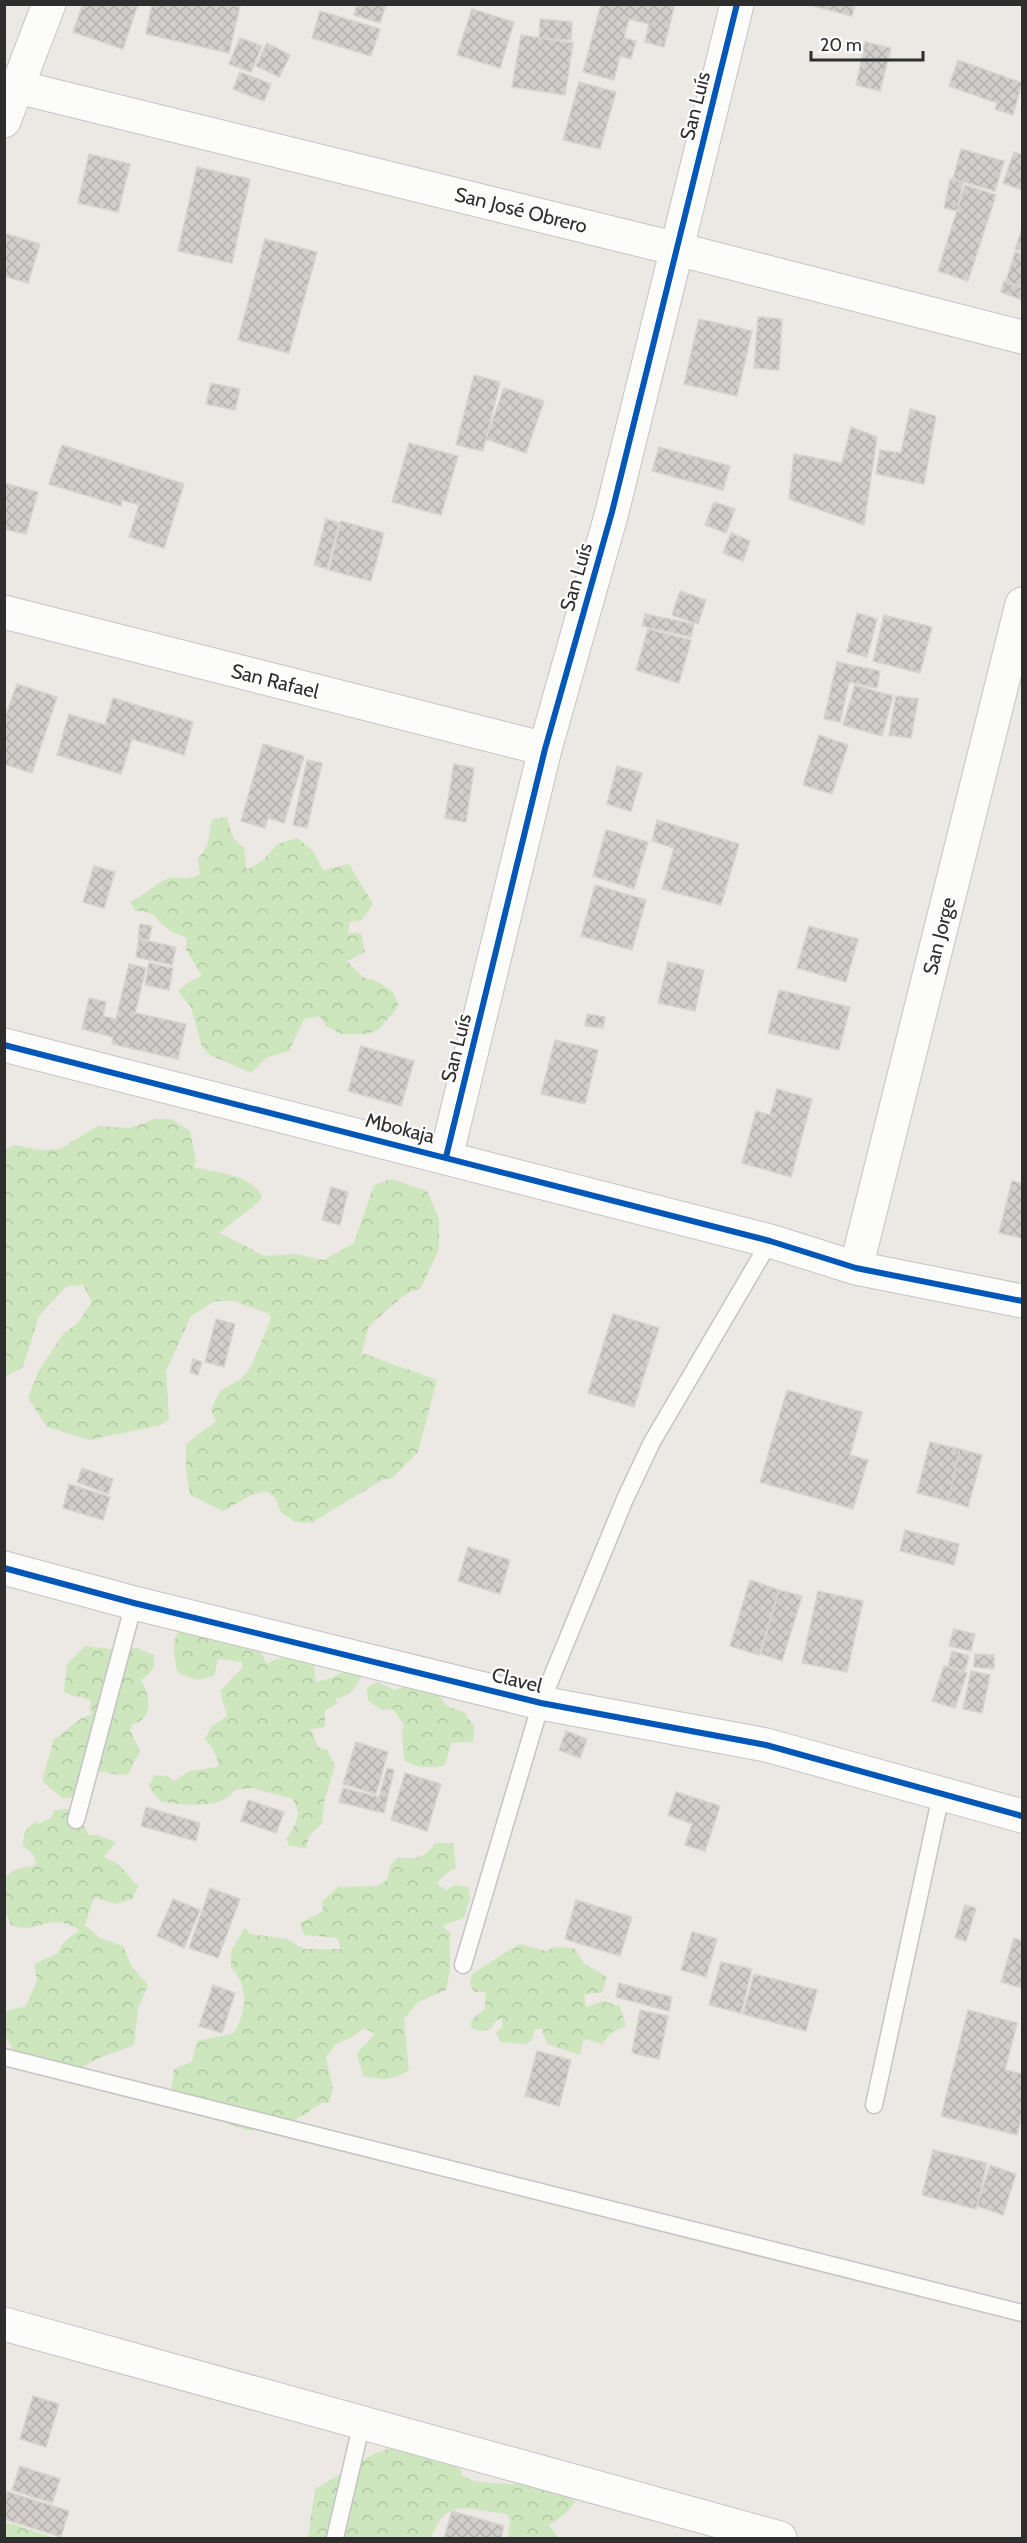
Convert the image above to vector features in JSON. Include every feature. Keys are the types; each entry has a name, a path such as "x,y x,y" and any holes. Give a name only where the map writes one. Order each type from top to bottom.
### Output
{"street":[{"path":"4,121 49,4"},
{"name":"San Luís","path":"446,1157 545,749 612,512 736,4"},
{"name":"San José Obrero","path":"18,87 677,249 1023,337"},
{"name":"San Jorge","path":"856,1268 1023,604"},
{"name":"San Rafael","path":"4,612 545,749"},
{"name":"Mbokaja","path":"4,1046 770,1241 856,1268 1023,1301"},
{"name":"Clavel","path":"4,1568 134,1603 542,1703 766,1745 1023,1816"},
{"path":"4,2324 780,2538"}],"lane":[{"path":"463,1965 542,1703 625,1499 652,1442 770,1241"},
{"path":"76,1820 134,1603"},
{"path":"874,2105 941,1795"},
{"path":"4,2057 1023,2313"},
{"path":"335,2538 362,2422"}],"green space":[{"path":"227,817 233,838 244,848 247,870 262,861 278,844 297,838 313,851 323,870 349,864 373,904 362,920 350,922 348,933 361,933 365,952 347,961 363,977 378,982 393,992 399,1006 378,1030 367,1034 342,1034 326,1026 320,1016 304,1019 289,1051 268,1057 251,1073 210,1055 202,1047 191,1007 178,991 189,982 202,976 186,950 187,938 170,930 153,914 135,911 130,902 164,880 191,878 200,874 198,859 207,846 212,819"},
{"path":"155,1119 171,1119 190,1131 197,1164 194,1162 194,1167 242,1179 257,1189 262,1197 220,1233 265,1256 295,1254 324,1260 354,1243 374,1185 392,1179 427,1191 439,1218 439,1249 421,1288 404,1295 369,1326 362,1353 437,1380 418,1452 391,1479 384,1479 311,1523 295,1522 281,1512 276,1499 267,1491 252,1495 223,1511 190,1495 186,1469 186,1444 216,1421 211,1410 219,1392 242,1378 251,1367 271,1318 267,1313 233,1301 215,1301 191,1316 166,1371 169,1419 161,1425 89,1440 47,1427 28,1398 39,1370 63,1334 77,1324 92,1302 83,1285 67,1286 39,1316 23,1367 5,1377 5,1150 14,1145 41,1150 60,1149 98,1126 130,1128"},
{"path":"187,1618 259,1649 267,1664 289,1657 313,1660 316,1682 331,1678 352,1667 363,1673 352,1690 345,1696 334,1699 338,1703 325,1711 325,1727 311,1729 318,1747 327,1750 335,1766 324,1802 322,1824 309,1835 306,1849 289,1845 286,1839 297,1820 297,1810 293,1799 251,1788 235,1790 229,1797 211,1804 180,1804 161,1802 149,1787 154,1775 167,1776 174,1781 189,1771 218,1767 214,1752 205,1739 211,1727 227,1716 220,1691 242,1668 242,1662 218,1659 214,1676 197,1680 178,1673 174,1644"},
{"path":"85,1646 119,1650 138,1648 153,1655 152,1670 141,1680 148,1698 148,1705 145,1717 133,1724 130,1730 140,1752 128,1774 92,1773 79,1798 62,1798 42,1781 54,1739 81,1719 92,1714 91,1701 64,1691 67,1664"},
{"path":"377,1682 394,1690 414,1683 435,1690 447,1706 464,1712 474,1726 473,1742 451,1743 445,1765 423,1767 404,1760 402,1731 404,1725 393,1709 382,1710 368,1701 367,1688"},
{"path":"54,1810 77,1810 88,1835 96,1835 116,1842 104,1857 118,1864 138,1886 132,1899 116,1904 94,1897 85,1925 100,1938 123,1946 132,1967 148,1985 138,2008 134,2045 99,2058 73,2072 15,2052 5,2036 6,2011 26,2006 37,1980 34,1964 57,1954 63,1943 79,1930 60,1922 20,1928 11,1925 6,1913 5,1876 17,1869 36,1865 33,1854 23,1846 25,1832 36,1821 38,1824 51,1818"},
{"path":"435,1843 453,1843 456,1867 442,1877 437,1884 446,1890 455,1885 468,1887 470,1899 464,1918 442,1926 450,1932 450,1971 446,1990 418,2002 404,2019 409,2070 387,2079 363,2076 357,2053 375,2034 365,2028 351,2038 336,2044 326,2057 333,2088 329,2103 322,2103 297,2119 263,2130 246,2130 170,2103 174,2069 192,2062 197,2041 234,2033 242,2016 243,1991 231,1967 231,1951 245,1927 250,1934 287,1939 304,1949 341,1949 337,1938 304,1935 300,1923 323,1911 322,1902 338,1887 377,1886 387,1880 391,1864 398,1857 419,1857 428,1852"},
{"path":"519,1944 546,1951 555,1947 574,1948 584,1963 607,1977 602,1993 584,1995 586,2007 603,2001 620,2006 626,2026 611,2033 602,2044 584,2039 580,2055 547,2044 542,2029 535,2029 532,2040 525,2044 500,2042 496,2032 503,2027 501,2018 494,2023 491,2029 480,2031 471,2028 471,2020 485,2009 485,1992 474,1992 470,1984 472,1974"},
{"path":"398,2445 437,2450 463,2472 461,2474 475,2481 545,2488 568,2493 575,2502 565,2514 549,2525 559,2538 508,2538 510,2520 507,2514 461,2508 444,2515 431,2538 308,2538 315,2489 374,2454"},
{"path":"5,2523 16,2525 54,2538 5,2538"}],"building":[{"path":"83,4 138,4 123,49 73,32"},
{"path":"152,4 240,6 229,53 146,34"},
{"path":"357,4 386,4 380,23 354,15"},
{"path":"601,4 675,4 664,47 645,42 649,24 629,19 624,38 636,41 631,59 620,56 614,80 583,72"},
{"path":"806,4 855,4 852,16"},
{"path":"472,9 514,22 500,68 457,55"},
{"path":"320,11 380,29 371,56 312,38"},
{"path":"540,19 572,22 571,40 539,38"},
{"path":"521,35 573,43 565,95 512,87"},
{"path":"240,38 262,46 251,72 229,64"},
{"path":"865,42 891,48 880,91 856,85"},
{"path":"267,43 290,55 279,77 256,66"},
{"path":"958,60 1022,83 1013,115 995,109 997,103 949,86"},
{"path":"240,72 271,84 264,101 233,89"},
{"path":"579,82 616,92 600,149 563,140"},
{"path":"961,149 1004,161 995,191 953,179"},
{"path":"1014,152 1022,155 1022,190 1003,183"},
{"path":"89,154 130,164 118,212 78,203"},
{"path":"197,167 250,179 232,263 178,251"},
{"path":"950,179 963,182 957,211 944,208"},
{"path":"965,185 996,195 968,281 938,271"},
{"path":"1022,229 1022,251 1015,249"},
{"path":"4,233 40,244 28,283 4,276"},
{"path":"265,239 317,252 289,353 238,340"},
{"path":"1015,252 1022,254 1022,287 1006,281"},
{"path":"1004,281 1022,288 1022,300 1001,292"},
{"path":"758,317 782,319 779,370 754,368"},
{"path":"699,319 752,331 737,396 684,384"},
{"path":"474,375 500,382 483,451 456,445"},
{"path":"211,383 240,389 235,410 206,404"},
{"path":"504,388 544,401 526,453 486,439"},
{"path":"910,409 936,416 924,484 876,474 880,450 901,453"},
{"path":"851,427 877,437 864,525 789,499 794,454 842,463"},
{"path":"409,443 458,456 441,515 392,502"},
{"path":"62,445 184,484 164,548 129,537 139,505 122,500 121,506 49,484"},
{"path":"659,447 730,466 723,490 652,471"},
{"path":"4,483 38,492 26,534 4,529"},
{"path":"714,502 735,509 726,533 705,525"},
{"path":"326,519 339,523 327,569 314,565"},
{"path":"341,521 384,533 371,581 329,570"},
{"path":"731,533 750,541 743,561 723,553"},
{"path":"680,591 706,600 698,624 672,615"},
{"path":"857,613 877,619 867,657 847,652"},
{"path":"645,614 694,624 691,637 642,626"},
{"path":"884,615 932,627 920,673 873,661"},
{"path":"648,629 691,640 679,683 636,670"},
{"path":"837,662 880,671 877,688 849,682 840,722 824,719"},
{"path":"17,684 57,697 32,773 4,764 4,720"},
{"path":"855,685 893,696 882,736 843,725"},
{"path":"896,696 918,699 911,738 889,735"},
{"path":"113,698 193,722 184,755 132,739 121,774 57,755 69,714 105,725"},
{"path":"819,735 848,745 832,794 803,785"},
{"path":"263,744 304,756 284,823 268,818 265,828 241,821"},
{"path":"307,760 322,763 307,828 293,825"},
{"path":"454,764 474,768 466,822 445,818"},
{"path":"617,766 642,773 631,811 607,804"},
{"path":"657,820 739,844 721,905 662,889 674,848 652,841"},
{"path":"606,830 648,842 634,889 593,876"},
{"path":"94,866 115,872 104,908 83,902"},
{"path":"595,885 646,900 632,950 581,936"},
{"path":"140,924 152,926 149,940 138,938"},
{"path":"809,926 858,939 846,982 797,968"},
{"path":"139,939 176,947 172,965 136,957"},
{"path":"668,962 704,970 695,1011 658,1003"},
{"path":"149,963 173,968 169,990 145,985"},
{"path":"129,964 146,968 135,1013 186,1024 178,1059 112,1044 113,1037 82,1029 89,998 106,1002 103,1016 116,1019"},
{"path":"779,990 850,1007 839,1050 768,1033"},
{"path":"587,1014 605,1017 603,1028 585,1026"},
{"path":"555,1040 598,1050 585,1104 541,1094"},
{"path":"361,1046 414,1061 401,1106 348,1091"},
{"path":"777,1089 812,1099 791,1177 742,1163 756,1111 770,1115"},
{"path":"1012,1181 1022,1183 1022,1238 999,1233"},
{"path":"331,1187 348,1192 340,1225 322,1220"},
{"path":"613,1314 659,1328 634,1407 588,1393"},
{"path":"216,1319 235,1324 224,1367 205,1362"},
{"path":"193,1359 202,1362 198,1375 190,1373"},
{"path":"787,1390 862,1412 850,1455 868,1460 853,1509 760,1482"},
{"path":"930,1442 960,1449 948,1501 917,1493"},
{"path":"960,1449 982,1455 968,1507 948,1501"},
{"path":"82,1468 113,1479 108,1494 77,1482"},
{"path":"69,1484 110,1497 103,1520 63,1508"},
{"path":"905,1530 959,1544 954,1565 900,1551"},
{"path":"468,1547 510,1560 500,1594 458,1581"},
{"path":"750,1580 779,1590 759,1655 730,1646"},
{"path":"779,1590 802,1596 782,1661 761,1654"},
{"path":"818,1591 863,1601 847,1672 802,1663"},
{"path":"954,1629 975,1634 971,1651 949,1646"},
{"path":"952,1651 969,1656 965,1671 948,1666"},
{"path":"975,1654 994,1655 994,1669 974,1667"},
{"path":"944,1666 967,1673 955,1708 932,1701"},
{"path":"971,1671 990,1675 982,1713 963,1709"},
{"path":"566,1731 587,1739 580,1758 559,1750"},
{"path":"356,1742 388,1752 376,1794 343,1784"},
{"path":"387,1768 394,1770 384,1813 339,1802 343,1788 379,1797"},
{"path":"405,1773 441,1784 427,1831 391,1820"},
{"path":"676,1792 720,1806 705,1851 685,1845 692,1824 668,1815"},
{"path":"248,1800 284,1812 276,1833 241,1821"},
{"path":"146,1807 200,1823 196,1841 141,1826"},
{"path":"210,1888 240,1899 218,1958 189,1948"},
{"path":"173,1899 200,1910 184,1948 157,1936"},
{"path":"576,1900 632,1917 620,1956 565,1939"},
{"path":"965,1905 976,1908 966,1941 955,1938"},
{"path":"692,1932 717,1939 706,1977 681,1970"},
{"path":"1014,1938 1022,1941 1022,1988 1001,1982"},
{"path":"721,1962 752,1969 741,2013 709,2005"},
{"path":"754,1974 817,1990 806,2031 743,2014"},
{"path":"619,1983 672,1997 669,2011 616,1997"},
{"path":"213,1985 235,1993 222,2033 199,2026"},
{"path":"640,2010 668,2016 659,2059 632,2053"},
{"path":"968,2010 1017,2023 1005,2070 1022,2074 1022,2115 1017,2135 941,2116"},
{"path":"537,2051 571,2060 559,2106 525,2096"},
{"path":"933,2150 987,2163 976,2209 922,2195"},
{"path":"990,2165 1016,2174 1003,2215 977,2206"},
{"path":"33,2396 59,2404 46,2447 20,2439"},
{"path":"20,2466 60,2479 52,2503 12,2490"},
{"path":"5,2491 69,2511 61,2537 4,2519"},
{"path":"452,2511 504,2526 501,2538 444,2538"}],"cycle path":[{"path":"446,1157 545,749 612,512 737,4"},
{"path":"4,1045 770,1241 856,1268 1022,1301"},
{"path":"4,1568 134,1603 541,1703 766,1745 1022,1816"}]}
